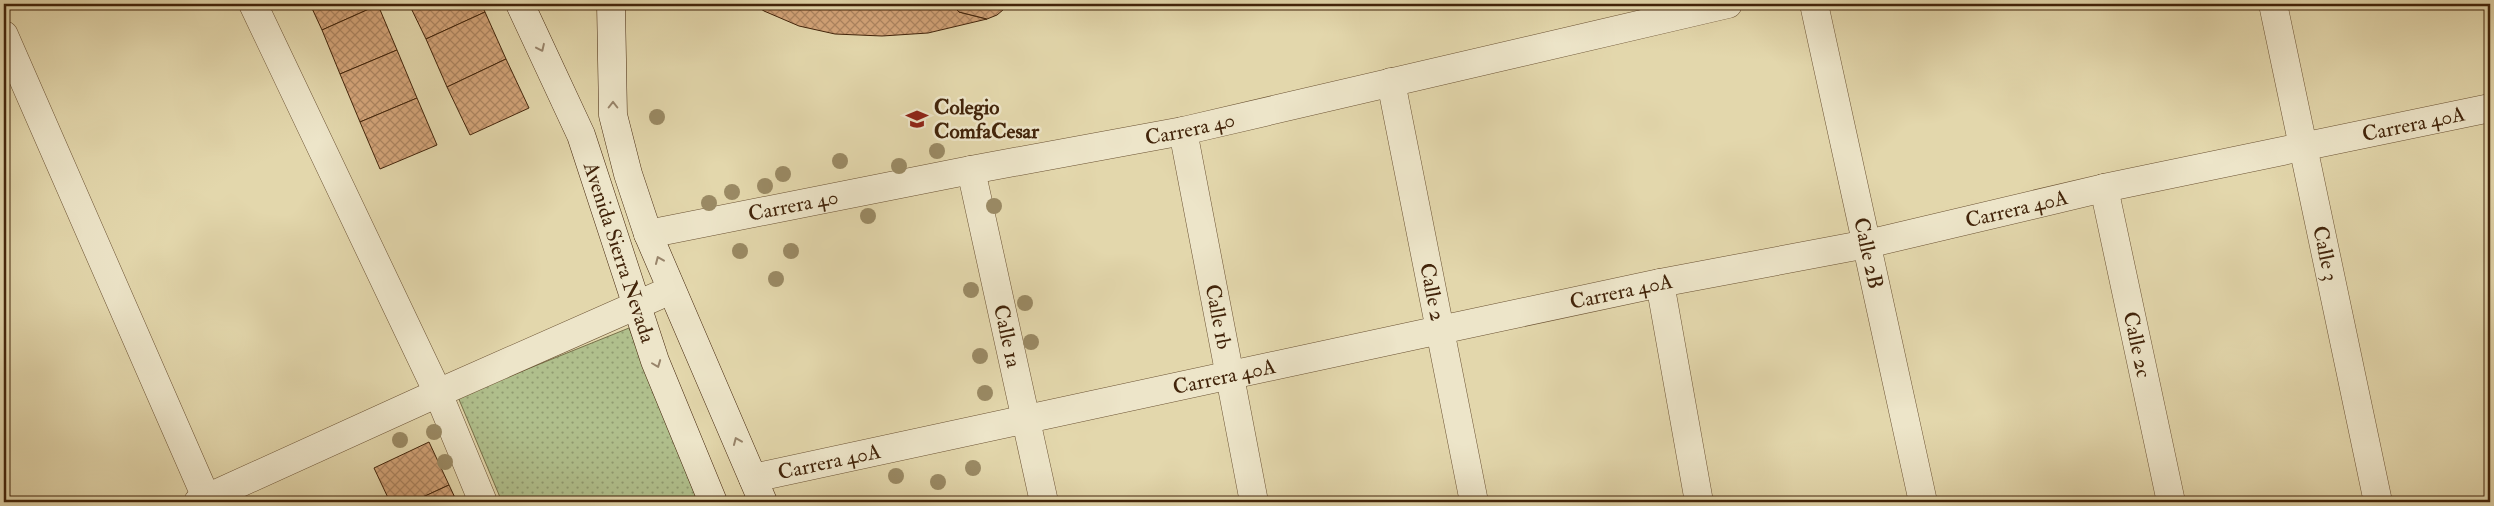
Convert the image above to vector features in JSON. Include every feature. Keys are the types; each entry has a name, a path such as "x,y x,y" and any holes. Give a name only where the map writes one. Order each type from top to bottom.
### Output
{"street":[{"path":"253,4 438,392 483,502"},
{"name":"Avenida Sierra Nevada","path":"520,4 580,135 655,361 713,502"},
{"name":"Avenida Sierra Nevada","path":"611,4 613,115 648,234 758,490"},
{"name":"Carrera 40","path":"648,234 970,170 1183,131 1728,4"},
{"name":"Calle 2B","path":"1814,4 1923,502"},
{"name":"Calle 3","path":"2273,4 2378,502"},
{"path":"4,35 204,501 438,392 671,290"},
{"name":"Calle 2","path":"1391,82 1474,502"},
{"name":"Carrera 40A","path":"758,490 1025,418 1660,283 1867,244 2104,188 2490,108"},
{"name":"Calle 1b","path":"1183,131 1254,502"},
{"name":"Calle 1a","path":"970,170 1044,502"},
{"name":"Calle 2c","path":"2104,188 2170,502"},
{"path":"1660,283 1699,502"}],"green space":[{"path":"629,328 698,502 502,502 458,397"}],"building":[{"path":"310,4 377,4 378,5 322,30"},
{"path":"409,4 481,4 485,12 426,39"},
{"path":"754,4 952,4 959,12 987,19 928,33 882,36 835,34 799,26 764,11"},
{"path":"952,4 1010,4 997,15 987,19 959,12"},
{"path":"378,5 397,50 340,74 322,30"},
{"path":"485,12 506,59 447,87 426,39"},
{"path":"397,50 417,98 360,122 340,74"},
{"path":"506,59 529,108 470,135 447,87"},
{"path":"417,98 437,145 380,169 360,122"},
{"path":"429,442 449,485 412,502 390,502 374,468"},
{"path":"449,485 457,502 412,502"}],"place":[{"name":"Colegio ComfaCesar","path":"917,119"}]}
